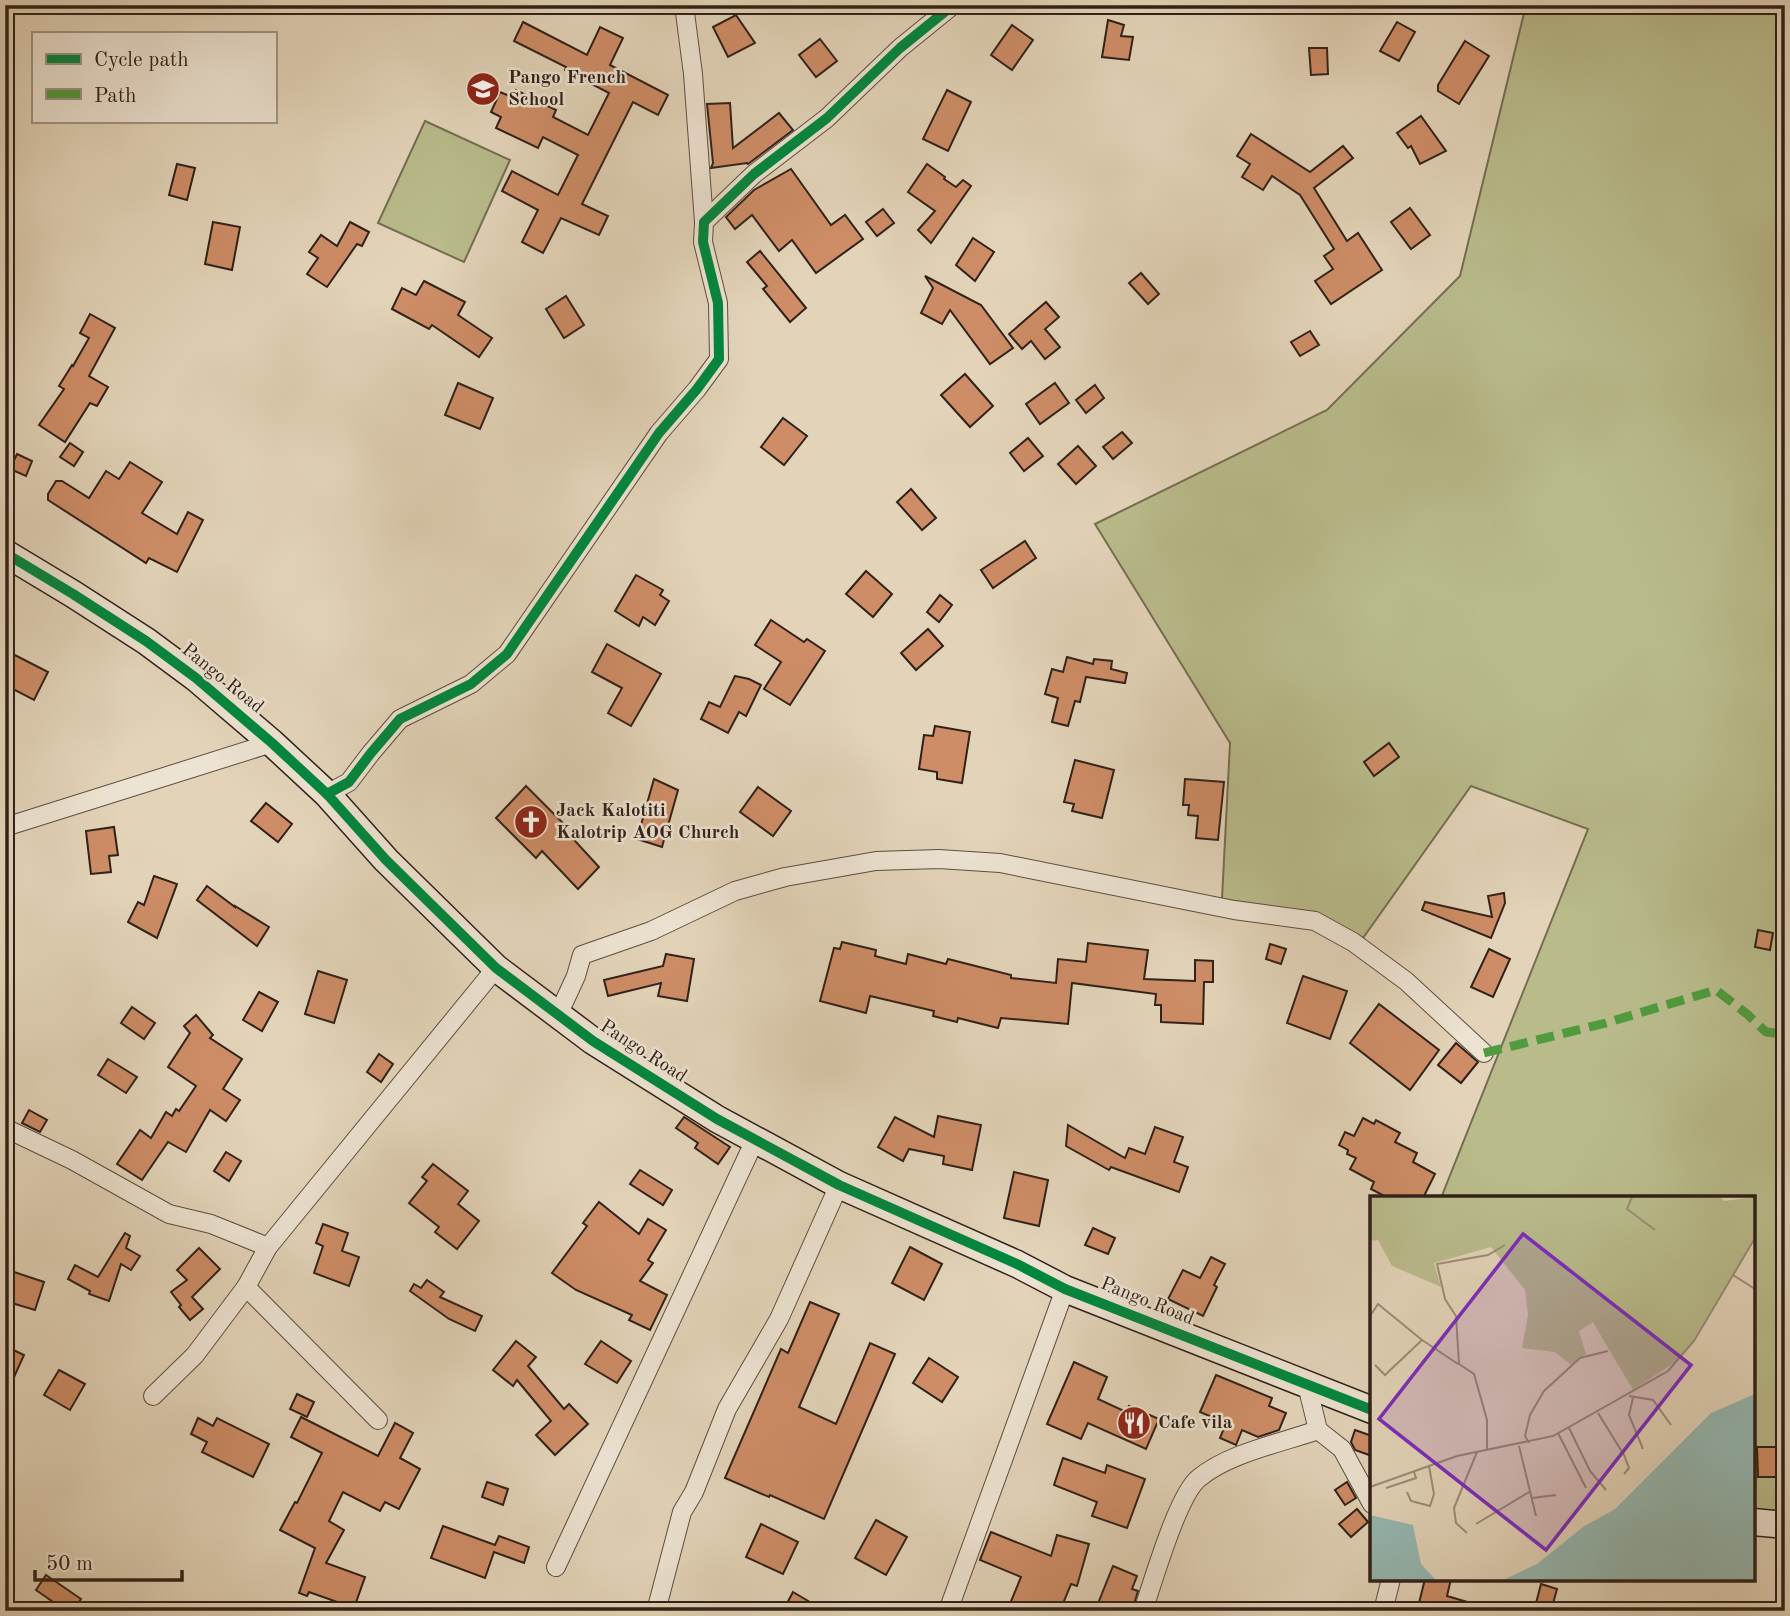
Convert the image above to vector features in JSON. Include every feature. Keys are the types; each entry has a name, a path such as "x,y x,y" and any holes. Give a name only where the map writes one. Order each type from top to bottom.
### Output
{"street":[{"path":"327,794 349,782 400,719 471,684 507,654 659,433 719,359 718,303 702,242 704,222 693,74 684,5"},
{"path":"704,222 754,174 827,118 901,48 953,5"},
{"name":"Pango Road","path":"5,553 146,641 196,678 327,794 386,860 496,968 593,1041 689,1102 839,1185 1017,1264 1065,1289 1370,1409"},
{"path":"5,827 272,743"},
{"path":"558,1015 576,976 582,955 651,931 735,891 785,877 876,861 939,859 1000,863 1222,907 1314,921 1353,942 1406,981 1484,1053"},
{"path":"153,1396 195,1355 246,1287 268,1247 496,968"},
{"path":"5,1128 72,1160 169,1214 211,1224 268,1247"},
{"path":"556,1567 755,1140"},
{"path":"656,1611 682,1511 694,1492 727,1409 779,1319 839,1185"},
{"path":"246,1287 377,1420"},
{"path":"948,1611 1065,1289"},
{"path":"1307,1385 1318,1430 1342,1449 1370,1500"},
{"path":"1143,1611 1179,1509 1196,1479 1224,1461 1318,1430"},
{"path":"1755,1522 1785,1525"},
{"path":"1383,1611 1390,1581"}],"green space":[{"path":"1526,5 1785,5 1785,1517 1755,1514 1755,1196 1442,1196 1588,829 1471,786 1363,938 1313,913 1222,899 1230,743 1095,524 1327,410 1460,276"},
{"path":"425,121 510,160 464,262 378,223"}],"building":[{"path":"736,15 755,43 728,57 713,27"},
{"path":"1108,20 1124,25 1121,36 1133,37 1129,60 1102,57"},
{"path":"523,22 587,55 600,27 623,38 610,65 668,95 658,115 633,102 582,204 608,216 599,235 561,218 543,253 522,242 538,210 502,191 512,171 558,195 578,155 543,137 538,148 496,128 501,117 491,112 500,92 512,97 516,90 556,110 553,117 588,135 609,93 565,70 566,67 514,41"},
{"path":"1397,22 1415,32 1399,61 1380,51"},
{"path":"1012,25 1033,40 1012,70 991,55"},
{"path":"820,39 837,61 816,77 799,55"},
{"path":"1465,41 1489,56 1459,104 1438,91 1438,85"},
{"path":"1309,48 1327,48 1328,74 1311,75"},
{"path":"947,90 971,102 948,151 923,139"},
{"path":"730,103 733,148 779,113 793,130 748,164 711,168 713,163 707,104"},
{"path":"1421,116 1446,151 1420,164 1411,146 1408,148 1397,133"},
{"path":"1251,134 1310,172 1343,146 1353,158 1314,188 1347,241 1358,233 1382,270 1331,304 1315,281 1333,269 1324,256 1334,249 1300,195 1272,176 1263,190 1242,177 1250,164 1237,156"},
{"path":"177,164 195,168 187,200 169,195"},
{"path":"927,164 956,187 963,180 971,186 931,243 918,230 935,211 908,192"},
{"path":"791,169 831,225 845,215 863,239 816,273 792,240 779,251 752,215 735,229 726,217 754,190"},
{"path":"1410,208 1430,235 1411,249 1391,222"},
{"path":"883,209 894,223 877,236 866,222"},
{"path":"213,222 240,227 232,270 205,264"},
{"path":"350,222 369,232 362,246 357,244 327,287 307,274 318,258 309,252 321,235 337,246"},
{"path":"973,238 994,252 975,281 956,265"},
{"path":"760,251 806,308 790,322 763,289 767,286 747,262"},
{"path":"1141,273 1159,294 1148,304 1129,283"},
{"path":"925,276 981,305 1013,348 990,364 950,310 942,324 921,313 933,288"},
{"path":"424,281 465,302 458,315 492,338 479,357 432,325 429,329 392,309 402,288 416,295"},
{"path":"566,296 584,325 564,338 546,309"},
{"path":"1046,302 1059,317 1045,329 1060,347 1045,359 1031,341 1022,349 1009,334"},
{"path":"90,314 115,328 89,376 108,387 97,406 90,403 65,442 39,425 64,389 59,386 89,338 80,333"},
{"path":"1310,331 1319,345 1300,356 1291,342"},
{"path":"965,374 993,406 970,427 941,395"},
{"path":"458,383 493,398 480,429 445,415"},
{"path":"1055,383 1069,403 1040,424 1026,404"},
{"path":"1095,385 1104,398 1086,413 1076,400"},
{"path":"783,418 807,436 784,465 761,447"},
{"path":"1122,432 1132,443 1113,459 1103,447"},
{"path":"1028,438 1043,456 1024,471 1010,453"},
{"path":"70,443 83,452 74,466 60,457"},
{"path":"1078,446 1096,466 1076,484 1058,464"},
{"path":"17,454 32,461 26,476 10,469"},
{"path":"130,462 162,482 142,513 177,534 188,512 203,520 177,572 149,558 146,563 48,500 48,494 56,481 62,481 89,498 106,471 119,479"},
{"path":"911,489 936,518 922,530 897,502"},
{"path":"1025,541 1036,558 993,588 981,570"},
{"path":"866,571 892,594 873,617 846,594"},
{"path":"636,575 663,590 660,595 669,601 655,625 643,617 639,626 615,611"},
{"path":"940,595 952,605 939,622 927,612"},
{"path":"771,620 804,642 807,639 825,651 790,705 764,689 781,662 755,645"},
{"path":"928,629 943,646 916,670 901,653"},
{"path":"607,644 661,674 631,726 608,713 622,688 592,672"},
{"path":"5,650 48,672 34,700 5,685"},
{"path":"1067,657 1093,664 1094,659 1112,661 1111,669 1127,673 1125,683 1086,677 1080,702 1075,701 1068,726 1052,722 1058,698 1045,694 1052,669 1063,672"},
{"path":"735,676 761,685 746,716 739,712 728,733 701,719 709,702 720,707"},
{"path":"935,726 970,732 962,783 937,779 937,772 919,769 924,735 933,736"},
{"path":"1389,743 1399,757 1374,776 1364,762"},
{"path":"1075,760 1114,770 1102,818 1072,811 1074,804 1064,802"},
{"path":"654,779 678,790 662,847 637,839"},
{"path":"1185,779 1224,782 1218,840 1196,838 1198,816 1188,815 1189,805 1183,805"},
{"name":"Jack Kalotiti Kalotrip AOG Church","path":"526,786 567,827 564,829 599,867 578,889 542,851 536,858 496,818"},
{"path":"758,787 791,811 773,836 740,812"},
{"path":"266,803 292,824 278,842 251,821"},
{"path":"114,827 118,855 109,856 111,872 91,874 86,831"},
{"path":"154,876 177,884 157,938 128,922 138,902 144,905"},
{"path":"207,886 269,927 257,946 197,900"},
{"path":"1504,893 1505,903 1491,938 1422,910 1425,902 1492,917 1488,896"},
{"path":"1758,930 1773,933 1770,950 1755,947"},
{"path":"842,942 876,950 875,956 906,964 908,954 946,964 948,959 1011,975 1011,978 1056,983 1058,959 1086,962 1088,943 1148,950 1144,979 1195,981 1195,960 1213,961 1213,982 1204,982 1203,1024 1161,1022 1161,1005 1155,1005 1156,994 1072,983 1068,1024 1001,1018 998,1028 958,1018 957,1022 933,1016 934,1011 870,996 866,1013 820,1001 834,948 840,949"},
{"path":"1270,944 1286,949 1281,964 1266,959"},
{"path":"1489,949 1510,959 1493,997 1471,987"},
{"path":"666,954 694,959 687,1001 658,996 661,983 608,996 604,980 663,966"},
{"path":"318,971 347,980 334,1023 305,1014"},
{"path":"1303,976 1347,991 1330,1039 1287,1023"},
{"path":"259,992 278,1002 262,1031 243,1020"},
{"path":"1379,1004 1439,1050 1410,1090 1350,1043"},
{"path":"132,1007 155,1023 144,1039 121,1023"},
{"path":"196,1015 213,1035 210,1038 242,1059 223,1089 240,1100 226,1121 210,1110 186,1152 168,1142 142,1180 117,1164 140,1130 151,1138 166,1112 172,1116 176,1109 179,1111 196,1086 168,1067 190,1033 184,1026"},
{"path":"1456,1043 1478,1062 1461,1083 1438,1065"},
{"path":"379,1054 393,1064 381,1082 367,1072"},
{"path":"108,1059 137,1077 126,1093 98,1075"},
{"path":"29,1110 47,1120 40,1132 22,1123"},
{"path":"938,1116 981,1125 972,1170 943,1164 944,1156 909,1149 903,1161 878,1147 895,1117 934,1137"},
{"path":"684,1117 730,1147 718,1164 695,1148 698,1143 676,1128"},
{"path":"1363,1118 1374,1124 1376,1120 1400,1133 1395,1142 1417,1153 1413,1162 1435,1174 1424,1196 1384,1196 1371,1189 1374,1182 1350,1169 1356,1158 1347,1154 1348,1150 1339,1145 1345,1132 1354,1136"},
{"path":"1068,1125 1125,1158 1129,1148 1145,1154 1155,1127 1183,1137 1174,1162 1188,1167 1179,1192 1111,1167 1109,1170 1066,1146"},
{"path":"226,1152 241,1161 229,1181 214,1171"},
{"path":"433,1164 468,1191 458,1204 479,1221 457,1249 435,1232 439,1227 409,1203 427,1181 422,1177"},
{"path":"640,1170 672,1190 663,1205 630,1184"},
{"path":"1014,1172 1048,1180 1039,1226 1004,1218"},
{"path":"599,1202 639,1234 648,1219 666,1230 648,1260 653,1263 640,1281 667,1295 650,1330 629,1320 632,1315 576,1290 552,1273 587,1226 583,1223"},
{"path":"323,1224 348,1233 342,1251 359,1257 349,1286 314,1273 323,1246 316,1243"},
{"path":"1093,1228 1115,1238 1108,1254 1085,1245"},
{"path":"125,1233 130,1236 126,1248 140,1256 131,1270 121,1264 109,1301 89,1294 90,1291 68,1279 75,1265 98,1277"},
{"path":"910,1247 942,1264 924,1300 892,1283"},
{"path":"199,1248 220,1269 192,1297 203,1309 190,1320 171,1292 187,1280 177,1270"},
{"path":"1211,1257 1225,1264 1203,1316 1168,1299 1183,1270 1200,1278"},
{"path":"5,1269 44,1282 35,1310 5,1301"},
{"path":"427,1280 444,1292 440,1297 482,1316 475,1331 449,1319 410,1291 414,1284 421,1288"},
{"path":"810,1302 839,1314 799,1407 836,1424 870,1343 895,1354 824,1519 725,1478 781,1349 788,1353"},
{"path":"516,1341 536,1357 528,1366 564,1409 569,1404 588,1424 555,1455 536,1435 551,1421 517,1380 513,1386 493,1370"},
{"path":"601,1341 631,1361 617,1383 585,1364"},
{"path":"5,1346 24,1355 5,1397"},
{"path":"929,1358 958,1377 942,1402 913,1383"},
{"path":"1074,1362 1107,1377 1098,1399 1126,1412 1129,1406 1159,1419 1146,1449 1088,1423 1081,1439 1047,1424"},
{"path":"59,1370 85,1384 70,1410 44,1395"},
{"path":"1216,1375 1272,1398 1269,1406 1286,1413 1279,1430 1258,1437 1242,1430 1236,1445 1220,1438 1226,1423 1200,1412"},
{"path":"297,1394 314,1402 307,1417 290,1409"},
{"path":"301,1417 378,1456 395,1423 413,1433 400,1458 420,1469 399,1509 385,1502 380,1511 343,1492 329,1521 344,1530 326,1563 365,1577 354,1608 309,1592 307,1596 299,1593 315,1548 280,1530 322,1453 291,1437"},
{"path":"198,1418 213,1426 217,1418 269,1444 253,1477 202,1452 207,1442 191,1434"},
{"path":"1355,1430 1370,1435 1370,1455 1355,1450 1351,1442"},
{"path":"1757,1447 1785,1447 1785,1477 1758,1477"},
{"path":"1063,1458 1105,1473 1107,1465 1145,1479 1127,1528 1092,1516 1097,1502 1054,1485"},
{"path":"487,1482 508,1489 503,1505 482,1497"},
{"path":"1347,1482 1356,1498 1345,1505 1335,1490"},
{"path":"1357,1509 1368,1522 1351,1537 1339,1524"},
{"path":"876,1520 907,1537 886,1575 855,1558"},
{"path":"761,1524 798,1542 783,1574 746,1557"},
{"path":"443,1526 495,1545 499,1536 529,1547 524,1563 494,1552 485,1578 431,1558"},
{"path":"991,1532 1051,1556 1057,1535 1089,1544 1077,1586 1071,1584 1060,1611 1007,1611 1021,1577 980,1560"},
{"path":"1113,1566 1137,1576 1132,1589 1138,1591 1132,1611 1095,1611"},
{"path":"46,1575 81,1599 73,1611 66,1611 36,1590"},
{"path":"1424,1581 1451,1581 1447,1596 1481,1606 1480,1611 1417,1611"},
{"path":"1541,1584 1557,1589 1551,1611 1534,1611"},
{"path":"793,1592 825,1611 783,1611"}],"marked path":[{"path":"1484,1053 1606,1023 1716,990 1766,1032 1785,1034"}],"cycle path":[{"path":"327,794 349,782 400,719 471,684 507,654 659,433 719,359 718,303 703,242 704,222 754,174 827,118 900,48 953,5"},
{"path":"5,553 146,641 196,678 327,794 386,860 496,968 593,1041 717,1119 839,1185 1017,1264 1065,1289 1370,1409"}],"place":[{"name":"Pango French School","path":"483,89"},
{"name":"Jack Kalotiti Kalotrip AOG Church","path":"531,822"},
{"name":"Cafe vila","path":"1134,1423"}]}
